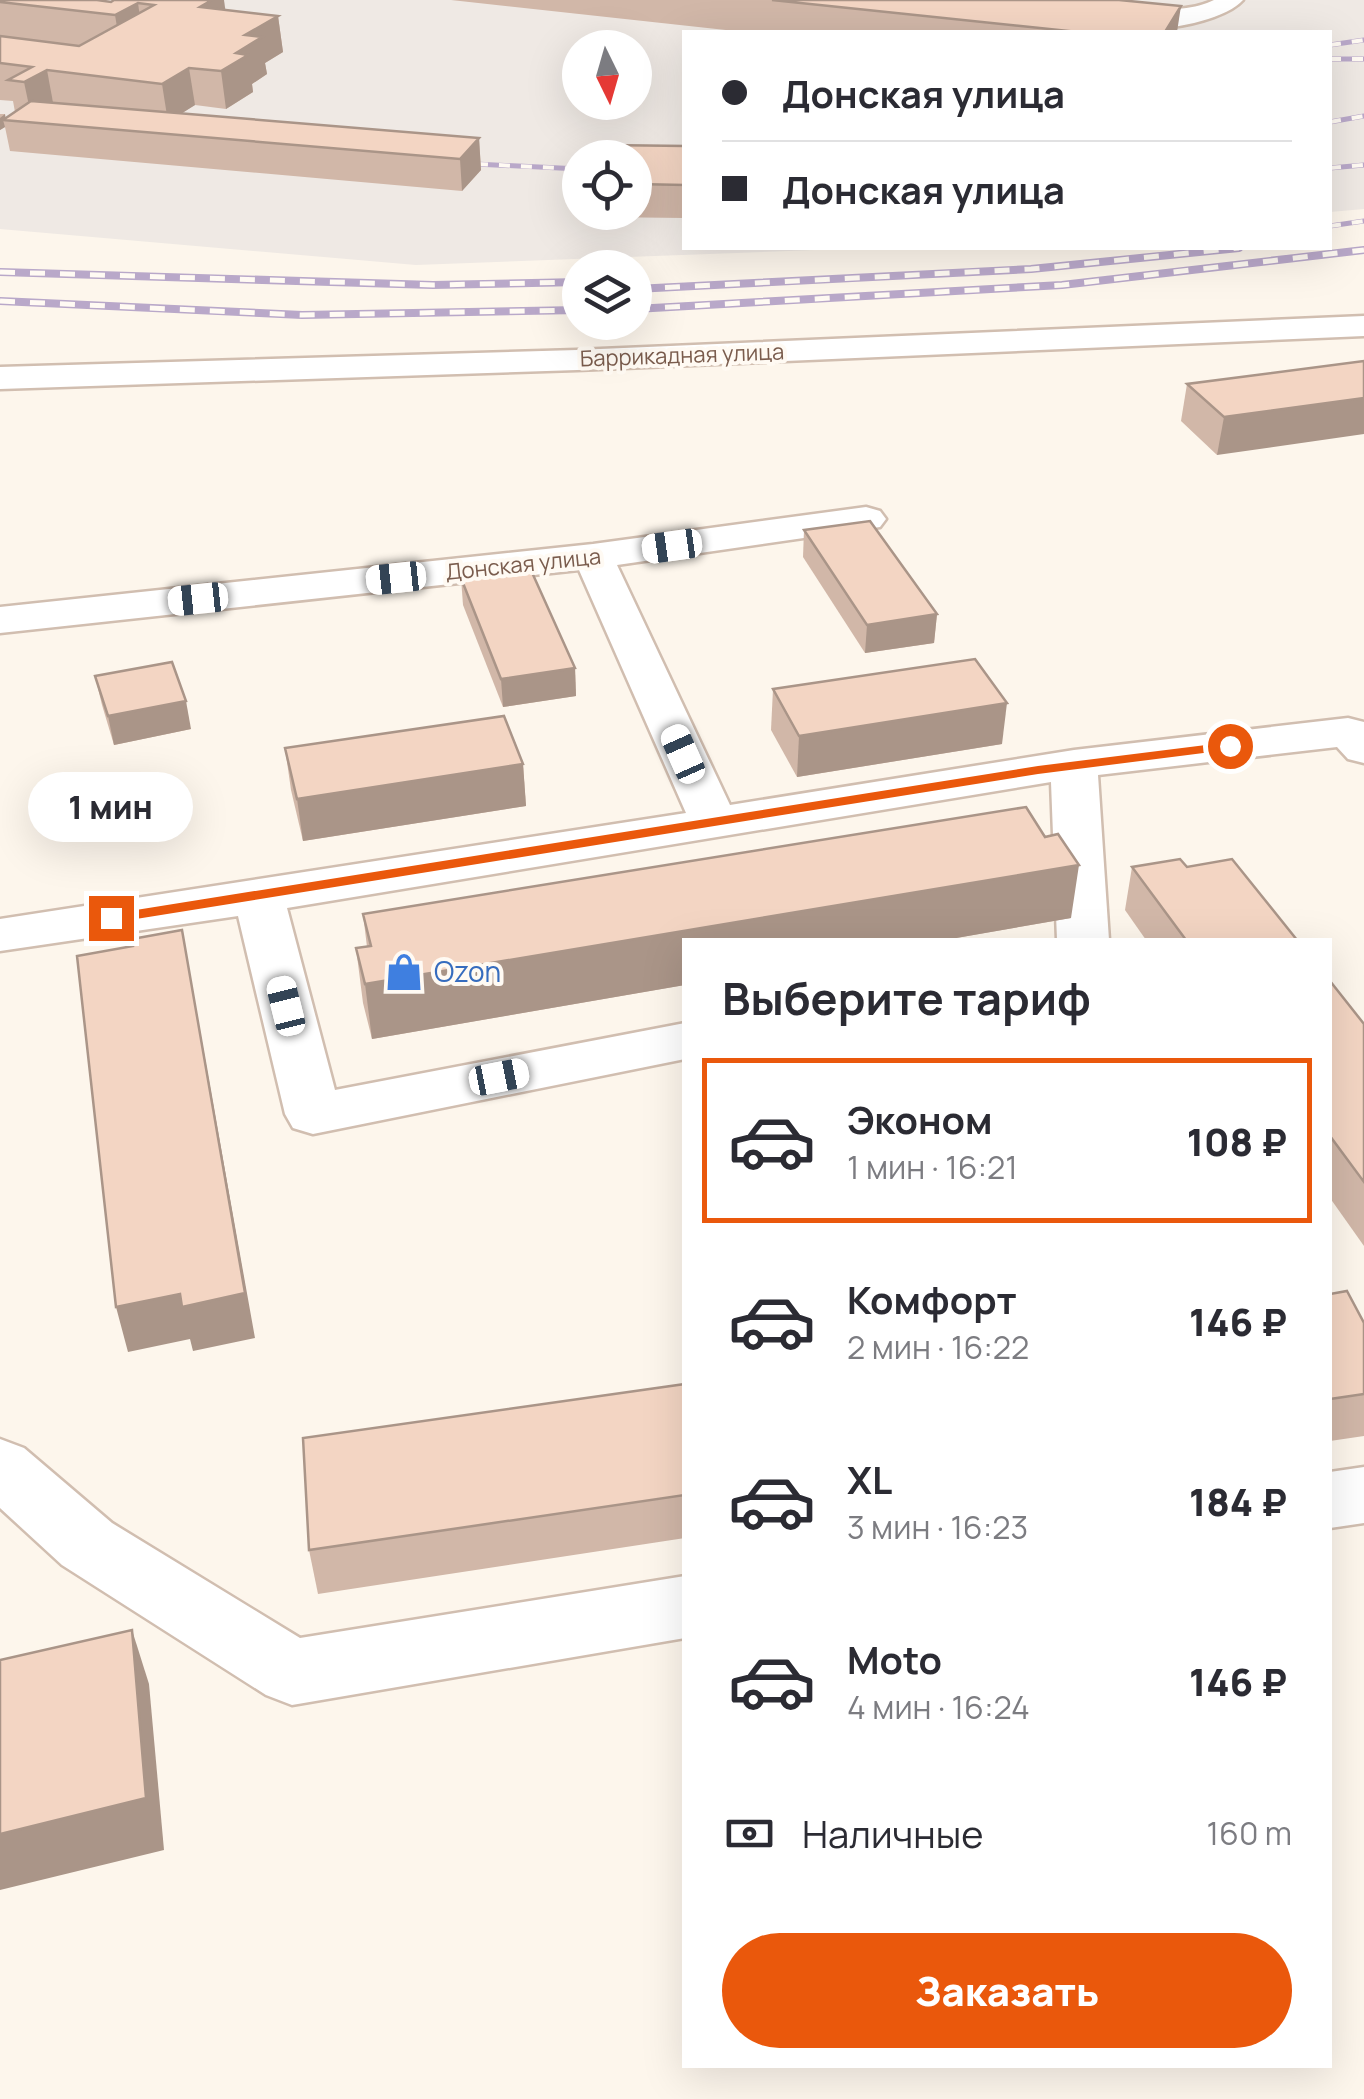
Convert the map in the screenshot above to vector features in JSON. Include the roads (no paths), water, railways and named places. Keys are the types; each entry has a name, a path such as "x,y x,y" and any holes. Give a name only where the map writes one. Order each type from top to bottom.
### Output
{"street":[{"path":"1086,15 1180,20 1209,15 1231,0"},
{"name":"Баррикадная улица","path":"0,378 577,360 1364,326"},
{"name":"Донская улица","path":"0,620 593,556 866,520"},
{"path":"593,556 713,820"},
{"path":"0,934 259,897 1074,764 1356,740"},
{"path":"1074,764 1083,938"},
{"path":"259,897 313,1114 682,1041"},
{"path":"0,1467 87,1544 292,1672 682,1607"},
{"path":"1332,1500 1364,1495"}],"railway":[{"path":"1332,45 1364,40"},
{"path":"1332,59 1364,59"},
{"path":"1332,122 1364,116"},
{"path":"455,163 562,168"},
{"path":"1332,168 1364,165"},
{"path":"1332,226 1364,221"},
{"path":"652,288 1031,269 1219,250"},
{"path":"652,308 1062,285 1364,250"},
{"path":"0,272 433,285 562,282"},
{"path":"0,301 302,315 562,310"}],"place":[{"name":"Ozon","path":"404,972"}]}
